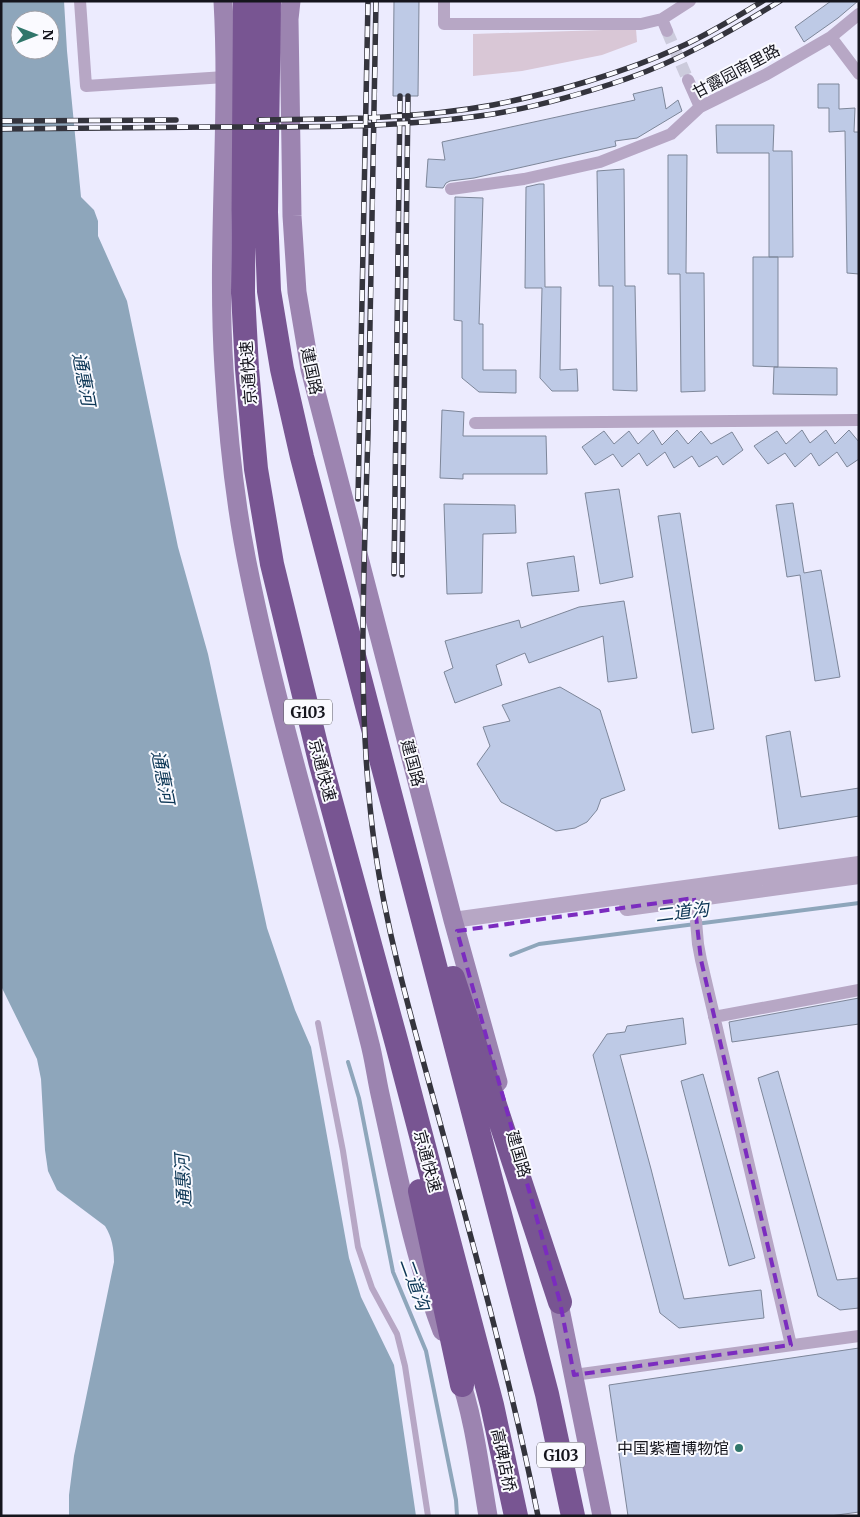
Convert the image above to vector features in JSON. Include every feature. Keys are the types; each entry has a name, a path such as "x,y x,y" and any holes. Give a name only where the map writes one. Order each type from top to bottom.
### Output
{"highway":[{"name":"京通快速","path":"245,1 243,293 247,369 256,469 272,564 320,761 492,1405"},
{"name":"京通快速","path":"269,1 266,212 270,291 282,369 302,457 547,1394 573,1516"},
{"path":"413,880 457,989 560,1302"},
{"path":"397,1044 414,1166 462,1385"},
{"name":"高碑店桥","path":"492,1405 516,1516"}],"main road":[{"path":"223,1 226,52 221,212 221,292 224,369 233,475 248,569 267,654 371,1044 410,1232 434,1310 462,1385 488,1516"},
{"name":"建国路","path":"290,1 292,216 297,292 310,369 455,926 560,1302 602,1516"},
{"path":"230,436 256,523 272,564"}],"street":[{"path":"80,1 86,86 225,77"},
{"path":"444,1 444,24 664,25 690,1"},
{"name":"甘露园南里路","path":"451,189 524,179 600,162 671,134 700,107 767,74 831,37 859,14"},
{"path":"831,37 859,74"},
{"path":"688,80 700,107"},
{"path":"475,423 859,420"},
{"path":"455,926 859,864"},
{"path":"455,926 695,906 859,876"},
{"path":"695,906 698,944 791,1345"},
{"path":"714,1017 859,990"},
{"path":"574,1376 859,1336"}],"lane":[{"path":"318,1023 343,1150 358,1247 372,1288 397,1334 404,1366 428,1516"}],"highlighted area":[{"path":"694,898 701,960 791,1345 574,1375 560,1302 457,931"}],"shaded area":[{"path":"636,29 637,42 602,55 522,71 473,76 473,34"}],"water":[{"name":"通惠河","path":"1,1 64,1 81,197 94,210 98,221 98,236 127,301 178,547 208,654 267,928 295,1010 311,1047 349,1258 361,1297 394,1365 416,1516 69,1516 69,1495 74,1456 114,1262 113,1248 105,1226 57,1190 48,1171 41,1079 37,1059 1,986"}],"building":[{"path":"394,1 419,1 418,96 393,96"},
{"path":"831,1 858,1 804,42 795,27"},
{"path":"818,84 839,84 839,109 855,108 854,132 859,132 859,274 847,273 845,131 829,132 829,108 818,108"},
{"path":"662,87 666,109 678,100 682,111 637,138 615,141 616,146 474,178 450,181 443,188 426,187 428,159 445,160 442,142 635,100 633,94"},
{"path":"716,125 774,125 773,151 792,151 793,257 769,257 769,153 717,153"},
{"path":"668,155 687,155 686,273 704,273 705,391 681,392 680,274 668,274"},
{"path":"624,169 625,286 635,286 637,391 613,390 613,286 599,286 597,171"},
{"path":"544,184 545,287 561,287 560,370 577,369 578,391 552,391 540,378 542,288 525,288 526,187"},
{"path":"455,197 483,198 479,324 483,324 483,370 516,370 516,393 479,392 462,378 462,321 454,320"},
{"path":"753,257 778,257 778,367 753,366"},
{"path":"774,367 837,368 837,395 773,394"},
{"path":"442,410 464,412 463,436 546,436 547,474 463,474 463,479 440,478"},
{"path":"653,430 662,445 677,430 688,444 701,431 711,444 732,432 743,450 723,465 717,456 699,467 692,456 674,468 665,452 647,466 639,453 622,467 613,454 595,465 582,447 604,431 614,444 629,431 638,444"},
{"path":"802,430 810,443 826,430 835,444 849,430 859,442 859,459 847,467 837,452 819,466 811,453 795,467 785,453 768,464 754,446 777,431 786,444"},
{"path":"619,489 633,577 600,584 585,493"},
{"path":"793,503 804,573 821,570 840,677 815,681 800,575 787,577 776,505"},
{"path":"444,504 515,505 516,533 483,534 482,593 447,594"},
{"path":"680,513 714,729 692,733 658,516"},
{"path":"574,556 579,591 532,596 527,563"},
{"path":"624,601 637,678 608,682 603,636 529,663 525,653 496,665 502,685 455,703 444,672 453,668 445,641 519,620 521,628 579,607"},
{"path":"560,687 600,710 625,790 601,799 597,810 587,822 575,828 556,831 501,802 477,764 490,746 483,727 510,721 502,705"},
{"path":"790,731 801,797 859,788 859,816 779,829 766,736"},
{"path":"859,998 859,1024 732,1042 729,1022"},
{"path":"683,1018 686,1044 620,1055 684,1299 761,1290 764,1318 679,1328 660,1313 593,1055 607,1034 625,1032 627,1026"},
{"path":"778,1071 837,1280 859,1278 859,1308 840,1310 818,1296 758,1078"},
{"path":"703,1074 755,1258 729,1266 681,1081"},
{"name":"中国紫檀博物馆","path":"859,1348 859,1512 830,1516 628,1516 609,1385"}],"waterway":[{"name":"二道沟","path":"511,955 539,944 859,903"},
{"name":"二道沟","path":"348,1062 359,1098 393,1272 426,1351 456,1500 457,1516"}],"tunnel":[{"path":"667,31 688,80"}],"railway":[{"path":"358,499 368,1"},
{"path":"376,1 368,433 363,589 363,693 369,797 380,883 387,917 412,1019 492,1317 538,1516"},
{"path":"259,120 406,116 464,110 516,100 564,88 636,65 701,37 763,1"},
{"path":"1,129 354,126 424,122 493,114 526,108 577,94 646,71 705,44 780,1"},
{"path":"394,574 400,96"},
{"path":"402,575 408,96"},
{"path":"1,121 176,120"}],"place":[{"name":"中国紫檀博物馆","path":"739,1448"}]}
